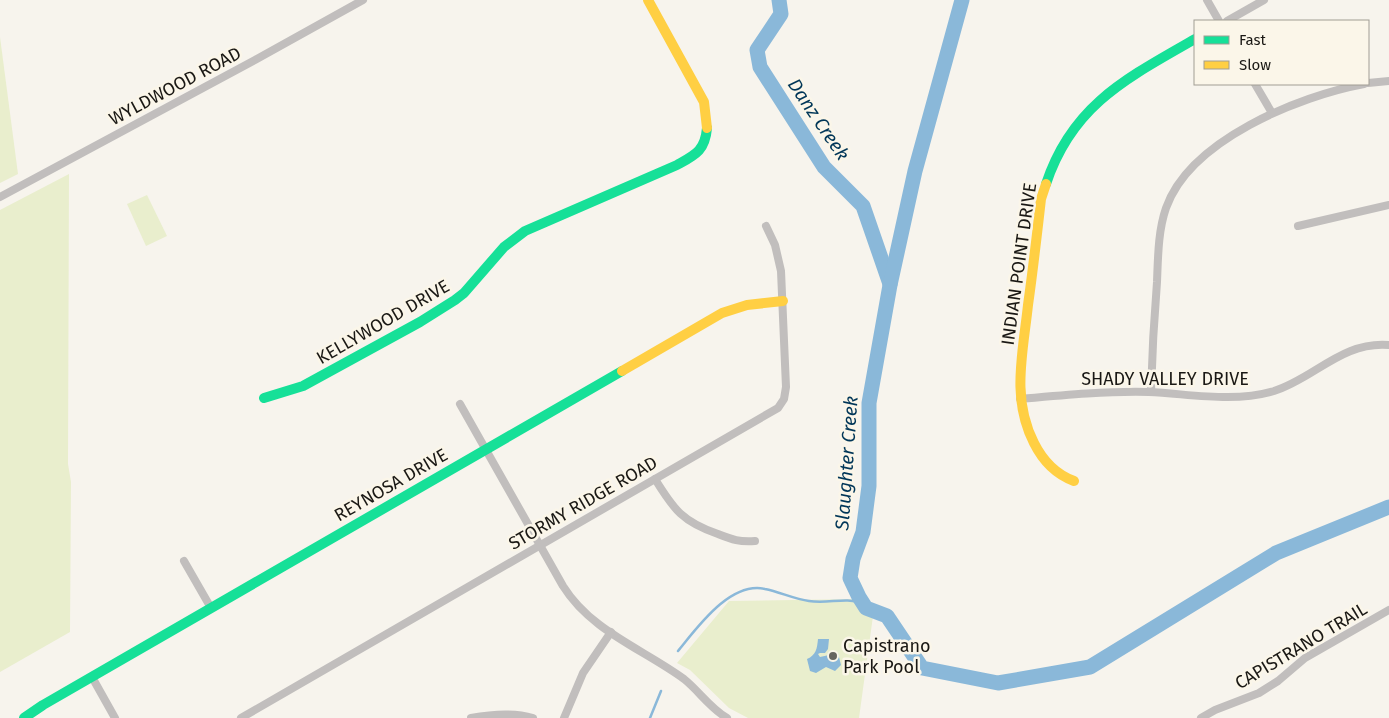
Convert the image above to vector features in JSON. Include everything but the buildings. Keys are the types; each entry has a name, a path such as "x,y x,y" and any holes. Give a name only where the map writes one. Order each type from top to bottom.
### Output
{"street":[{"name":"WYLDWOOD ROAD","path":"0,197 248,64 362,0"},
{"name":"KELLYWOOD DRIVE","path":"264,398 303,386 420,322 455,300 464,293 504,247 524,231 677,165 699,151 707,135 708,114 704,102 648,0"},
{"path":"1207,0 1218,20"},
{"path":"1229,20 1264,0"},
{"name":"INDIAN POINT DRIVE","path":"1074,481 1060,477 1041,457 1028,430 1020,399 1022,356 1041,200 1046,181 1059,151 1078,122 1105,94 1194,41"},
{"path":"1369,83 1389,81"},
{"path":"1256,85 1272,113"},
{"path":"1151,392 1158,250 1161,226 1170,198 1188,171 1200,158 1223,142 1272,113 1320,95 1358,85"},
{"path":"1298,226 1389,205"},
{"name":"STORMY RIDGE ROAD","path":"241,718 541,546 771,412 782,403 786,387 780,260 766,226"},
{"name":"REYNOSA DRIVE","path":"24,718 42,705 722,313 738,307 783,301"},
{"name":"SHADY VALLEY DRIVE","path":"1020,399 1094,392 1151,392 1248,397 1285,386 1353,349 1372,345 1389,345"},
{"path":"460,404 563,586 575,602 590,617 684,680 727,718"},
{"path":"655,479 673,507 689,522 739,542 755,541"},
{"path":"184,561 211,608"},
{"name":"CAPISTRANO TRAIL","path":"1201,718 1215,710 1259,693 1278,681 1305,658 1389,610"},
{"path":"564,718 583,673 611,632"},
{"path":"92,677 115,718"},
{"path":"471,718 490,714 520,715 533,718"}],"green space":[{"path":"0,37 18,174 0,183"},
{"path":"69,174 68,464 71,482 70,632 0,672 0,210"},
{"path":"147,195 167,236 146,246 127,204"},
{"path":"858,599 873,616 859,718 748,718 729,708 690,670 677,663 729,601"}],"water":[{"name":"Capistrano Park Pool","path":"818,639 829,639 828,649 825,653 818,654 820,657 838,653 841,665 835,671 826,667 816,673 810,671 807,659 816,651"}],"waterway":[{"name":"Danz Creek","path":"779,0 781,14 757,50 760,67 824,167 863,206 890,284"},
{"name":"Slaughter Creek","path":"962,0 915,171 890,285 869,403 869,486 863,532 853,559 850,578 866,608 887,616 922,668 998,683 1090,667 1276,553 1389,507"},
{"path":"678,651 716,608 739,592 752,588 765,589 809,601 856,601 862,603"},
{"path":"650,718 661,691"}],"traffic: fast":[{"path":"1046,184 1057,157 1071,134 1105,96 1147,67 1194,40"},
{"path":"264,398 303,386 420,322 464,293 504,247 525,231 677,165 698,151 704,142 707,128"},
{"path":"24,718 43,705 622,371"}],"traffic: slow":[{"path":"648,0 704,102 707,128"},
{"path":"1046,184 1041,199 1033,265 1020,375 1021,392 1027,426 1038,450 1055,471 1074,481"},
{"path":"622,371 722,313 747,305 783,301"}],"place":[{"name":"Capistrano Park Pool","path":"833,656"}]}
